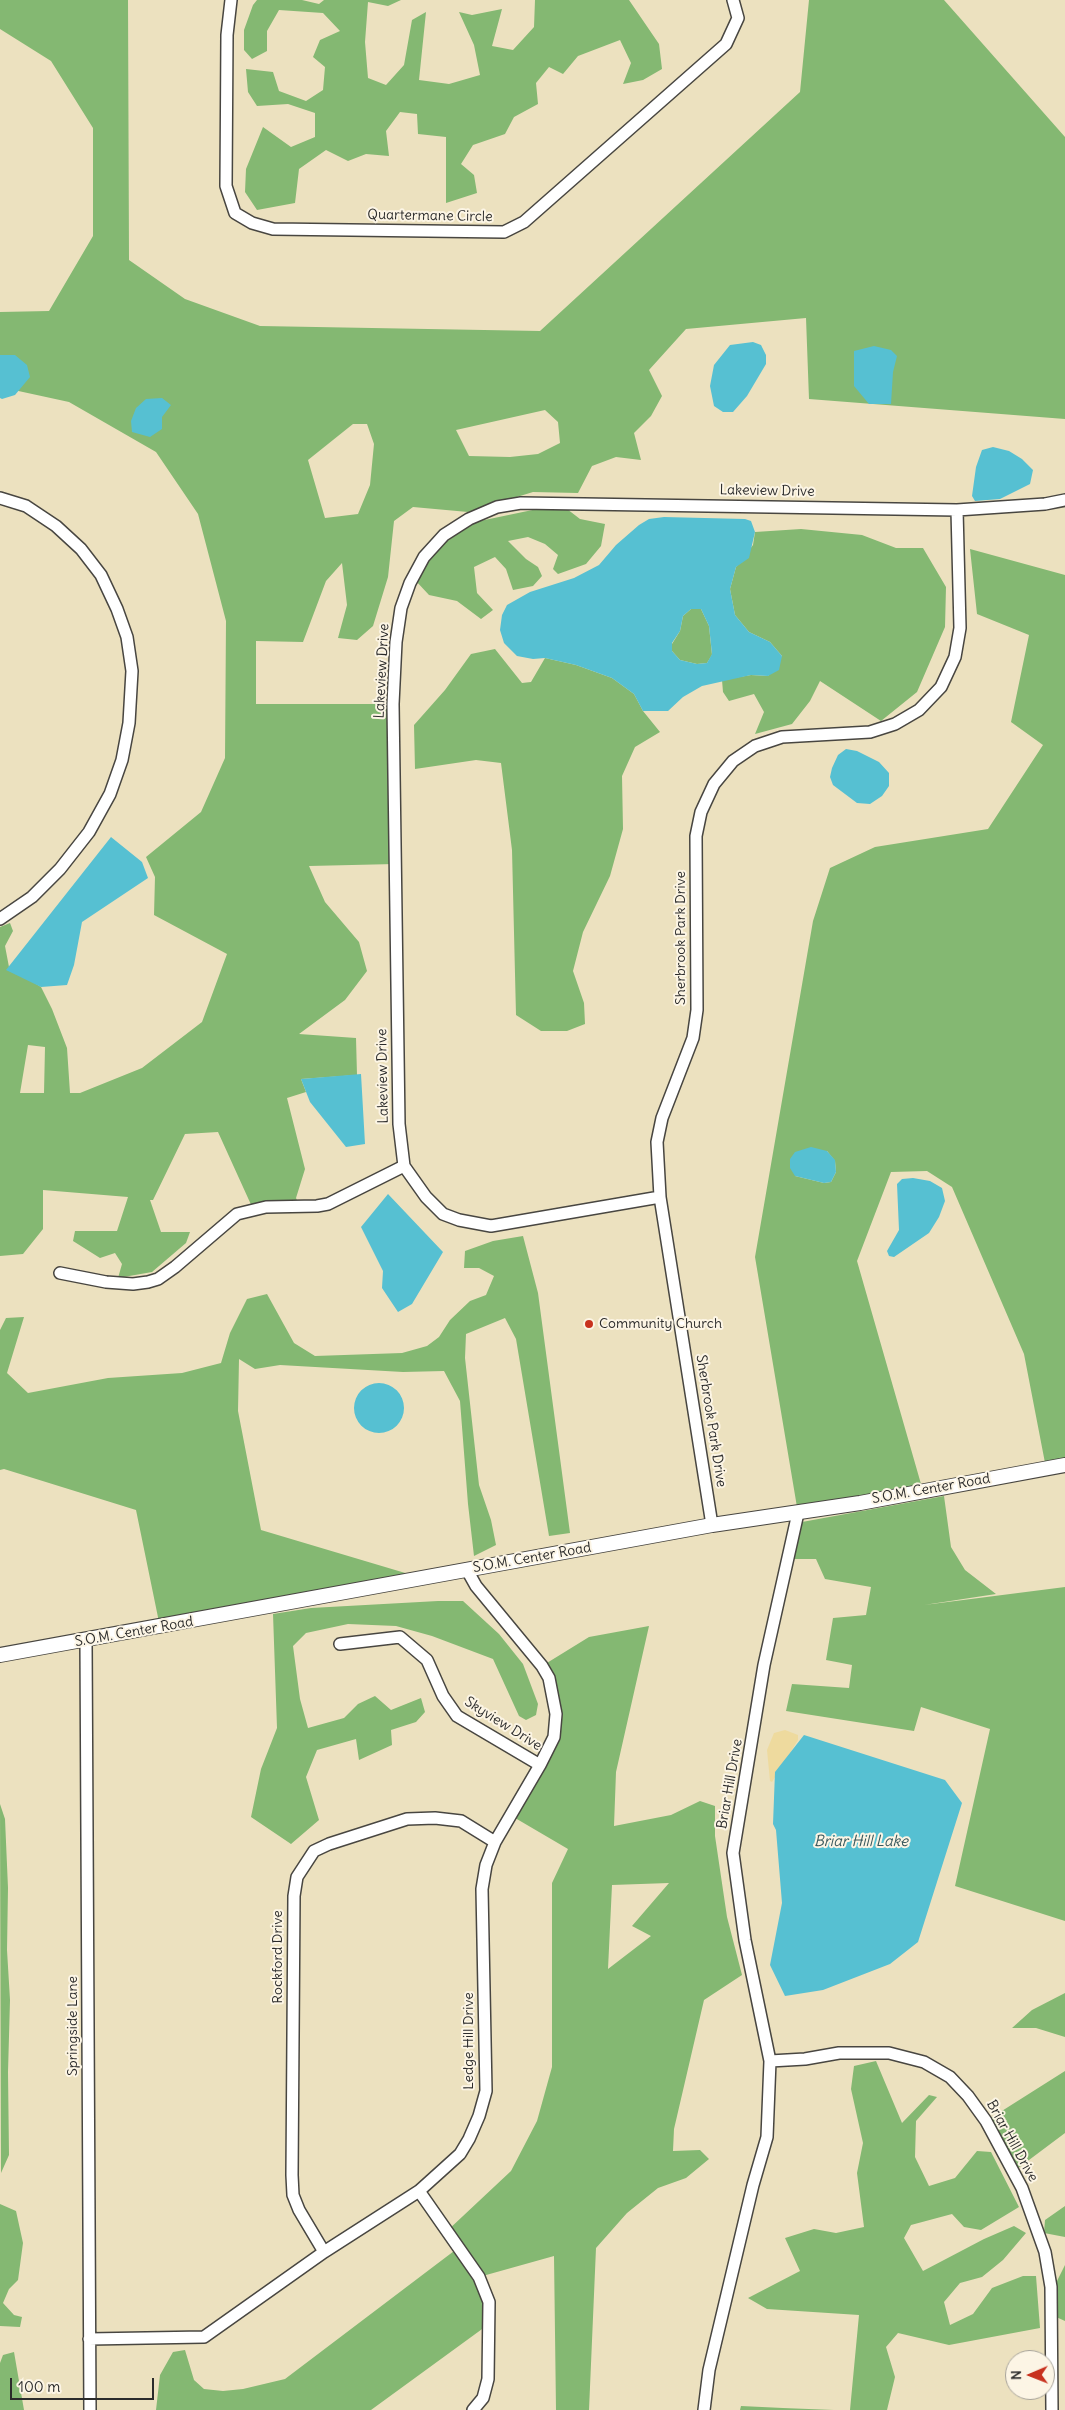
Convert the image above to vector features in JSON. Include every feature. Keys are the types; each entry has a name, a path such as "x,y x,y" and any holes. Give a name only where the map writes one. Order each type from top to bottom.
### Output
{"main road":[{"name":"S.O.M. Center Road","path":"0,1655 86,1641 712,1525 798,1513 1065,1465"}],"street":[{"name":"Quartermane Circle","path":"231,0 227,35 226,186 235,213 252,224 272,229 504,232 524,222 726,44 738,18 732,0"},
{"path":"0,498 26,506 56,526 81,549 101,575 118,608 128,637 132,670 129,723 122,760 110,794 89,832 60,869 32,897 0,919"},
{"name":"Lakeview Drive","path":"660,1197 491,1226 459,1220 443,1214 426,1197 404,1166 399,1124 393,704 396,642 401,608 410,583 424,557 444,535 469,518 497,507 521,503 957,510 1045,504 1065,500"},
{"name":"Sherbrook Park Drive","path":"712,1525 660,1197 657,1142 662,1118 693,1038 697,1010 696,836 701,812 714,784 733,761 755,746 782,737 870,732 895,724 919,710 941,687 955,656 960,628 957,510"},
{"path":"60,1273 106,1282 133,1284 158,1279 175,1267 236,1214 266,1207 328,1204 404,1166"},
{"name":"Briar Hill Drive","path":"704,2410 709,2370 753,2185 767,2137 770,2061 742,1922 733,1853 764,1665 798,1513"},
{"name":"Ledge Hill Drive","path":"89,2340 204,2337 324,2252 419,2191 460,2154 479,2116 486,2091 482,1889 486,1866 495,1842 540,1765 554,1737 556,1714 549,1678 531,1651 476,1586 467,1570"},
{"name":"Skyview Drive","path":"340,1644 400,1636 426,1660 443,1696 457,1716 540,1765"},
{"name":"Springside Lane","path":"86,1641 90,2410"},
{"name":"Rockford Drive","path":"324,2252 299,2210 293,2195 294,1896 297,1877 314,1851 338,1841 407,1820 435,1818 461,1821 495,1842"},
{"name":"Briar Hill Drive","path":"770,2061 805,2059 839,2054 889,2053 924,2062 950,2077 968,2096 986,2121 1022,2188 1045,2252 1051,2288 1053,2405"},
{"path":"419,2191 480,2277 489,2302 488,2379 483,2398 473,2410"},
{"path":"1053,2405 1065,2399"}],"green space":[{"path":"0,0 128,0 129,260 185,299 260,326 540,331 800,92 809,0 944,0 1065,137 1065,419 809,399 806,318 686,329 649,370 662,396 651,416 634,433 641,460 616,457 592,466 578,493 533,492 468,512 413,507 394,521 388,577 373,626 357,640 338,638 347,605 342,563 326,581 303,642 256,641 256,704 393,704 395,864 309,866 325,902 359,942 367,971 345,1000 299,1034 356,1038 357,1075 301,1079 306,1092 287,1098 305,1169 296,1198 300,1207 253,1209 218,1132 185,1134 153,1200 150,1200 161,1232 190,1232 186,1243 152,1272 118,1278 122,1264 115,1253 100,1258 73,1241 75,1231 117,1231 128,1197 43,1190 43,1229 23,1254 0,1256 0,927 10,923 13,931 5,946 9,967 41,987 52,1009 67,1048 70,1093 80,1093 142,1068 202,1022 227,954 154,915 155,877 146,857 201,812 225,758 226,621 198,514 156,452 69,402 0,387 0,312 49,311 93,236 93,128 51,61 0,29","holes":["545,410 558,422 560,443 538,454 510,457 469,456 456,430","353,424 367,424 374,444 370,485 358,514 325,518 308,460","28,1045 45,1047 44,1093 20,1093"]},
{"path":"257,0 302,0 319,4 324,0 401,0 388,6 368,2 365,42 368,78 386,85 404,65 412,20 426,12 419,80 449,84 480,75 474,45 459,12 472,15 502,9 492,46 513,50 534,27 535,0 629,0 659,44 662,69 643,80 623,84 631,63 620,40 578,56 563,74 549,67 536,83 538,104 514,117 505,134 473,145 461,164 474,175 477,193 446,203 446,137 418,134 417,114 400,112 386,131 389,156 366,154 348,161 326,150 299,169 295,203 257,210 245,192 246,169 263,127 291,147 315,137 315,113 288,104 257,106 248,92 246,69 273,72 279,91 306,101 323,90 325,67 313,57 320,40 340,31 323,13 279,10 267,31 267,51 252,59 244,50 244,30 253,5"},
{"path":"542,508 567,509 580,519 605,524 601,546 586,564 558,574 553,569 558,555 545,544 528,537 508,541 526,559 538,567 542,576 533,586 513,590 506,569 495,557 474,567 477,593 493,610 481,619 457,601 429,595 415,580 437,548 475,522"},
{"path":"801,529 862,535 896,548 923,548 946,587 945,627 917,692 881,721 820,681 810,701 792,724 755,734 764,712 754,694 729,701 723,692 722,680 751,675 768,676 782,656 770,642 749,632 735,615 730,589 736,567 753,545 755,532"},
{"path":"970,549 1065,575 1065,1465 1046,1468 1024,1354 952,1187 927,1171 891,1172 857,1261 923,1491 798,1513 755,1257 813,921 830,868 875,847 988,829 1043,745 1011,722 1029,635 977,614","holes":["827,1151 835,1161 836,1172 831,1182 824,1183 795,1176"]},
{"path":"691,609 701,609 709,626 712,655 707,663 697,664 680,660 672,651 672,644 680,631 683,616"},
{"path":"495,649 522,683 531,682 545,658 576,665 612,678 634,694 643,711 660,732 635,747 622,776 623,829 610,876 583,932 573,971 584,1003 585,1024 567,1031 541,1031 516,1015 512,850 501,763 476,760 415,769 414,725 445,690 471,654"},
{"path":"523,1236 538,1293 570,1533 549,1536 516,1339 505,1318 466,1334 465,1358 479,1485 491,1520 496,1545 474,1556 460,1401 444,1371 403,1372 280,1365 255,1369 239,1359 238,1411 261,1530 422,1578 160,1627 136,1510 4,1469 0,1470 0,1330 6,1318 24,1317 7,1373 28,1393 108,1378 182,1373 221,1363 230,1333 247,1299 267,1294 294,1343 315,1356 402,1353 427,1346 439,1337 450,1320 470,1301 486,1295 494,1276 479,1268 464,1268 465,1251 493,1241"},
{"path":"944,1496 951,1547 965,1570 996,1594 924,1605 1065,1587 1065,1921 955,1886 990,1729 921,1707 914,1731 786,1711 792,1684 849,1688 852,1665 826,1660 833,1618 866,1615 871,1587 825,1579 816,1559 792,1559 802,1522"},
{"path":"463,1601 499,1634 523,1664 538,1704 536,1715 526,1720 519,1716 493,1659 432,1636 396,1626 348,1624 306,1633 293,1646 300,1699 308,1728 344,1718 358,1704 375,1696 391,1710 421,1698 425,1712 416,1722 391,1730 392,1745 359,1760 356,1739 317,1750 306,1777 319,1820 291,1844 251,1817 261,1769 277,1728 273,1614 311,1608"},
{"path":"649,1626 616,1772 614,1826 671,1815 700,1801 715,1806 715,1836 727,1917 742,1975 704,2000 674,2129 673,2151 700,2150 709,2159 686,2178 658,2188 627,2213 596,2248 589,2410 556,2410 554,2256 479,2277 489,2324 371,2410 156,2410 160,2375 173,2352 185,2350 194,2380 204,2389 223,2391 243,2389 285,2379 458,2248 447,2231 511,2171 537,2121 552,2067 552,1883 568,1849 510,1815 540,1765 556,1714 542,1666 589,1637","holes":["669,1883 632,1926 651,1936 608,1969 612,1885"]},
{"path":"0,1804 5,1819 8,1888 7,1950 10,2000 8,2072 9,2155 1,2173"},
{"path":"1065,1993 1065,2037 1036,2028 1012,2028 1032,2010"},
{"path":"876,2061 902,2123 929,2095 937,2097 916,2121 915,2157 929,2186 955,2178 977,2151 991,2152 1019,2207 981,2230 964,2227 952,2214 911,2225 904,2238 923,2271 984,2239 1014,2226 1026,2233 1003,2260 982,2277 960,2283 944,2302 950,2325 973,2314 992,2288 1023,2276 1036,2276 1040,2328 949,2345 898,2333 886,2347 895,2377 887,2410 850,2410 859,2315 767,2309 748,2298 800,2271 785,2238 814,2229 836,2233 864,2227 857,2173 863,2143 851,2089 854,2066"},
{"path":"1065,2071 1065,2133 1013,2172 986,2121"},
{"path":"0,2204 16,2211 23,2243 18,2280 9,2289 3,2303 14,2315 22,2317 20,2327 0,2326"},
{"path":"1065,2206 1065,2237 1044,2233 1045,2220"},
{"path":"1065,2265 1065,2321 1054,2316 1056,2283"},
{"path":"14,2352 24,2410 0,2410 0,2363 3,2355"},
{"path":"741,2406 783,2408 834,2410 740,2410"}],"sand":[{"path":"785,1730 798,1735 798,1740 772,1782 770,1781 767,1750 774,1733"}],"water":[{"path":"753,342 761,345 766,355 766,364 747,396 733,412 723,412 714,406 710,386 714,365 730,345"},
{"path":"874,346 891,350 897,356 893,372 891,404 869,404 854,386 854,351"},
{"path":"0,355 15,355 27,365 30,377 15,395 2,399 0,398"},
{"path":"162,398 171,405 162,417 162,429 150,437 132,432 131,421 136,408 146,399"},
{"path":"993,447 1009,451 1022,459 1033,470 1030,484 1000,499 975,501 972,496 976,467 982,450"},
{"path":"664,517 745,519 751,521 755,532 749,558 736,567 730,589 735,615 749,632 770,642 782,656 779,670 768,676 751,675 702,686 683,697 668,711 643,711 634,694 612,678 576,665 545,658 533,659 517,656 504,643 500,630 502,615 507,605 530,592 574,578 599,565 616,545 649,519","holes":["691,609 701,609 709,626 712,654 707,663 697,664 680,660 672,651 672,643 680,631 683,616"]},
{"path":"846,749 857,751 879,762 889,773 889,786 882,796 870,804 857,803 833,785 830,777 832,768 838,755"},
{"path":"111,837 142,862 148,878 82,922 74,965 67,985 41,987 6,970"},
{"path":"361,1074 365,1144 346,1147 310,1102 301,1079"},
{"path":"811,1147 827,1151 835,1160 836,1172 831,1182 824,1183 795,1176 790,1168 790,1159 795,1152"},
{"path":"913,1178 930,1181 942,1188 945,1201 939,1217 929,1233 894,1257 889,1256 887,1251 899,1230 897,1184 902,1179"},
{"path":"388,1194 443,1252 412,1304 398,1312 382,1288 383,1271 361,1227"},
{"path":"379,1383 389,1385 397,1390 402,1398 404,1408 402,1418 397,1426 389,1431 379,1433 369,1431 361,1426 356,1418 354,1408 356,1398 361,1390 369,1385"},
{"name":"Briar Hill Lake","path":"804,1735 945,1780 962,1803 918,1942 890,1964 823,1990 785,1996 770,1965 782,1903 776,1830 773,1824 775,1772"}],"place":[{"name":"Community Church","path":"589,1324"}]}
